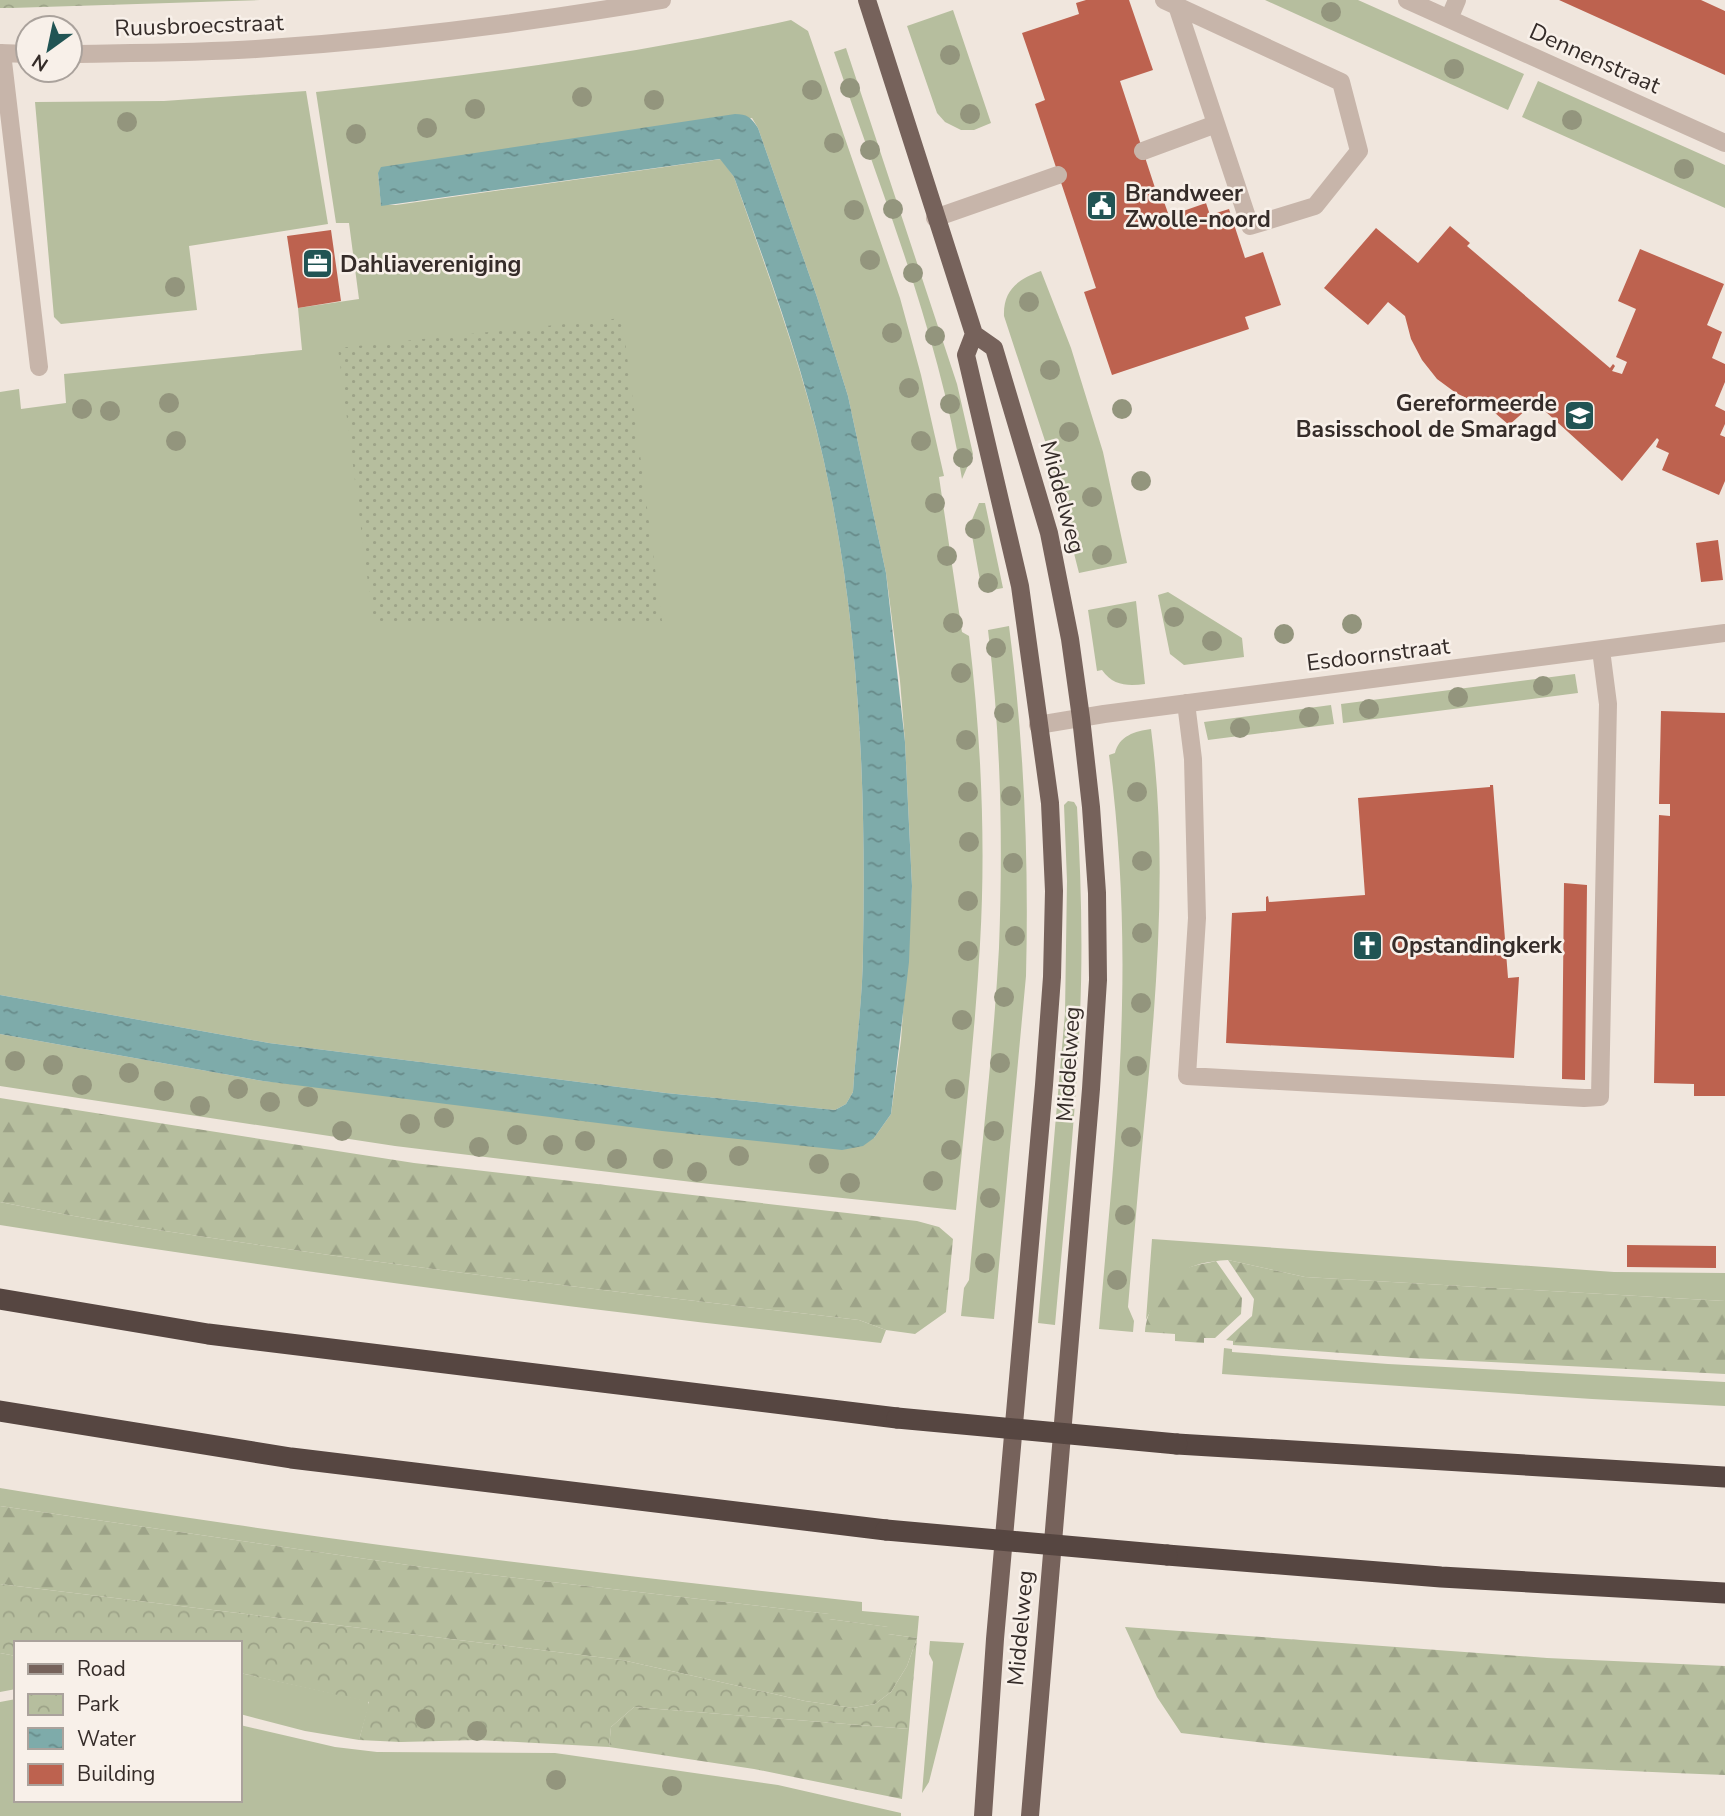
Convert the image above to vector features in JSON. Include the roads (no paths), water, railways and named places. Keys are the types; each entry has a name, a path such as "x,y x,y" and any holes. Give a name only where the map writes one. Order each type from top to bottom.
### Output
{"highway":[{"path":"0,1299 208,1334 897,1418 1177,1444 1725,1477"},
{"path":"0,1411 291,1458 886,1530 1441,1577 1725,1592"}],"main road":[{"name":"Middelweg","path":"867,0 974,334 993,348 1049,533 1070,639 1091,807 1098,980 1030,1816"},
{"name":"Middelweg","path":"974,334 966,355 1017,574 1029,645 1050,803 1054,891 1052,977 996,1625 983,1816"}],"street":[{"name":"Ruusbroecstraat","path":"84,54 254,49 343,42 507,25 662,0"},
{"name":"Dennenstraat","path":"1406,0 1725,143"},
{"path":"1449,19 1457,0"},
{"path":"1171,3 1341,82 1359,150 1315,206 1250,226 1171,3"},
{"path":"1,53 39,368"},
{"path":"1143,150 1216,124"},
{"path":"935,218 1058,176"},
{"name":"Esdoornstraat","path":"1038,725 1186,703 1725,633"},
{"path":"1186,703 1193,759 1197,918 1187,1076 1601,1097 1608,704 1601,650"}],"water":[{"path":"735,114 748,117 758,128 817,297 848,396 886,573 905,742 912,886 909,962 891,1114 874,1138 863,1146 842,1150 662,1131 263,1081 0,1034 0,995 269,1043 666,1093 835,1110 846,1104 853,1092 861,1002 864,892 859,719 848,604 830,490 811,410 775,293 734,177 720,159 381,206 378,173 381,167"}],"place":[{"name":"Brandweer Zwolle-noord","path":"1102,206"},
{"name":"Dahliavereniging","path":"317,264"},
{"name":"Gereformeerde Basisschool de Smaragd","path":"1580,416"},
{"name":"Opstandingkerk","path":"1368,945"}]}
